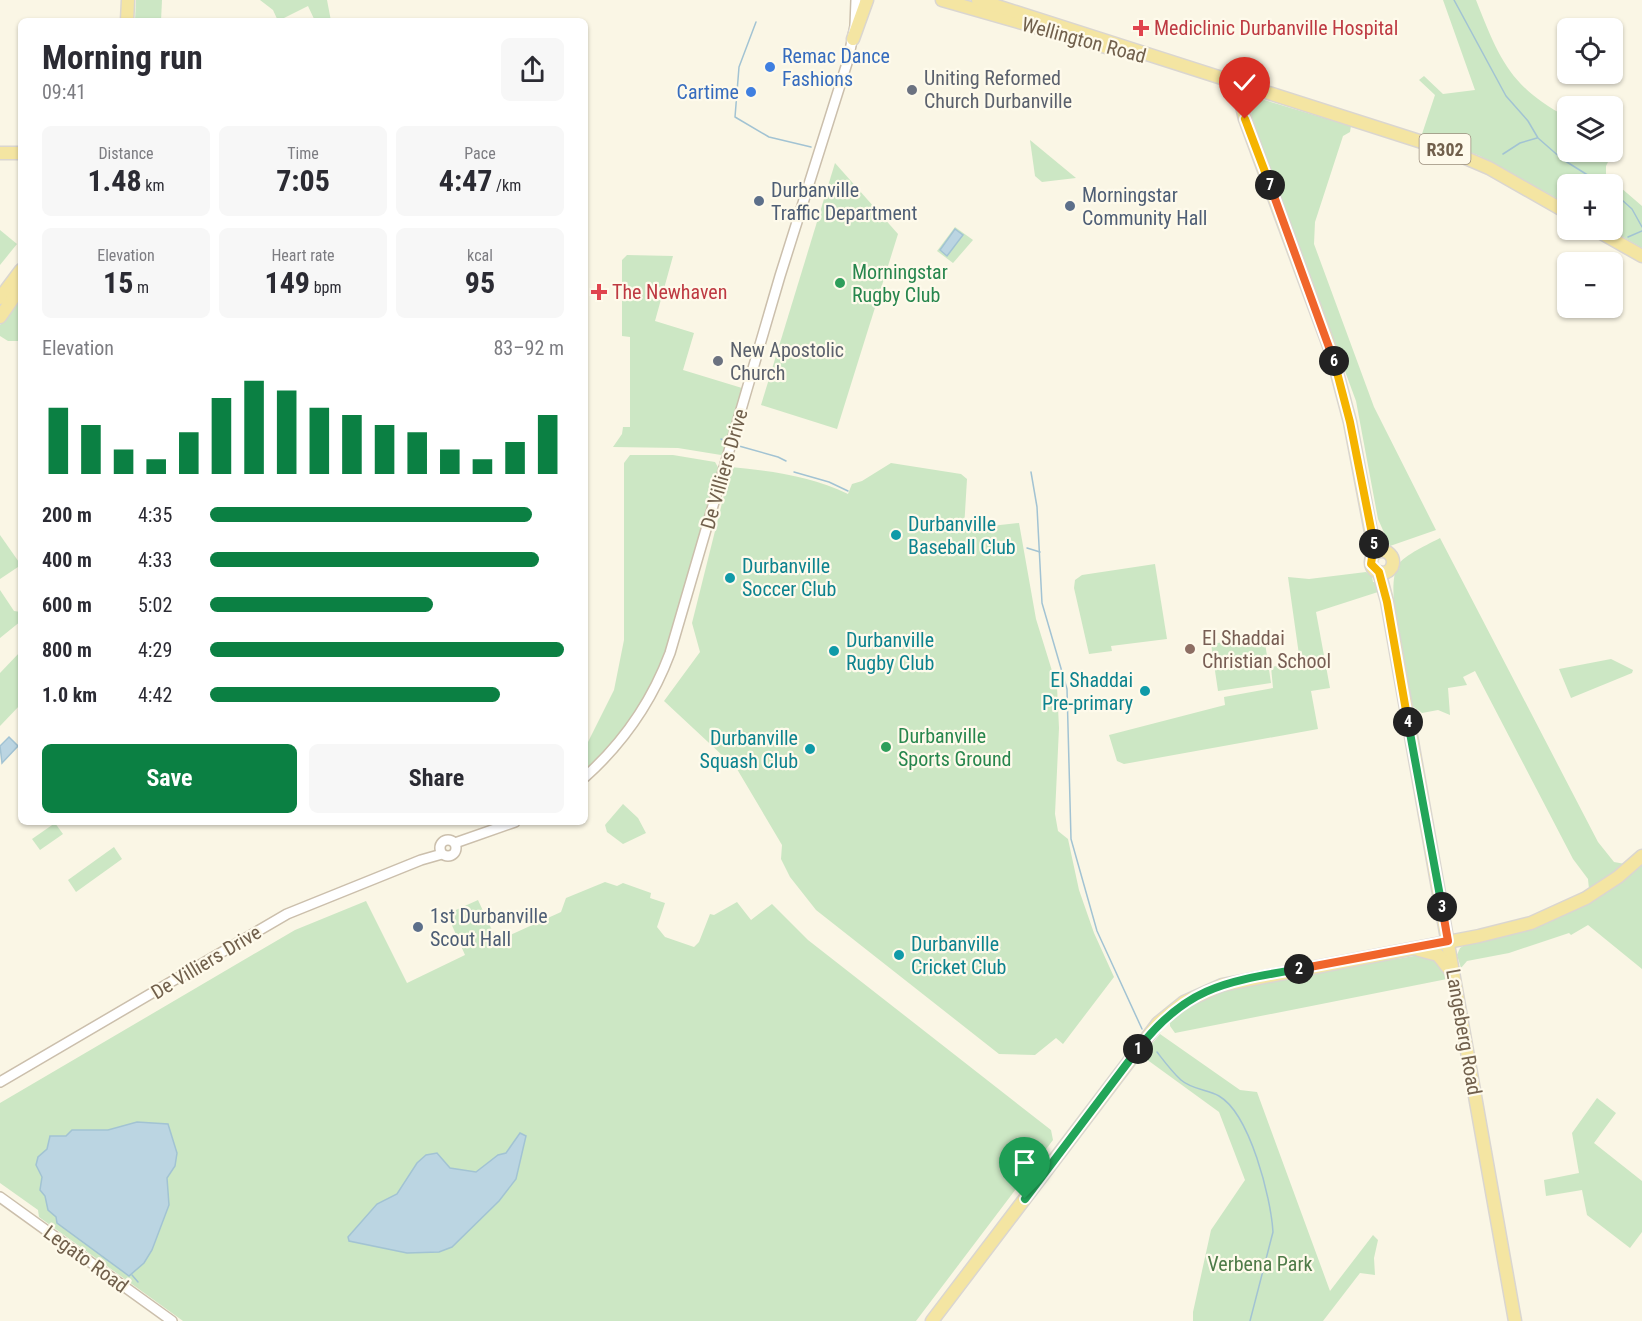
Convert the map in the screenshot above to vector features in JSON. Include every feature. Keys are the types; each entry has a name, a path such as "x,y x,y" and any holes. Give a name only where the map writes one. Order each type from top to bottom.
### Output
{"main road":[{"path":"127,18 128,0"},
{"path":"853,39 867,0"},
{"name":"Wellington Road","path":"942,0 1148,60 1157,58"},
{"name":"Wellington Road","path":"978,0 1083,31 1157,58 1447,150 1489,168 1557,207"},
{"path":"1245,85 1241,102 1245,119 1356,418 1378,552 1371,564 1383,572 1392,559 1387,552 1378,552"},
{"path":"0,153 18,153"},
{"path":"1614,240 1642,256"},
{"path":"0,298 18,274"},
{"path":"0,317 18,291"},
{"name":"Langeberg Road","path":"1383,572 1515,1321"},
{"path":"932,1321 1158,1023 1179,1006 1207,990 1235,981 1492,933 1548,916 1602,888 1642,856"},
{"path":"1410,949 1438,955 1454,976"}],"street":[{"name":"De Villiers Drive","path":"588,774 618,744 644,708 670,653 777,286 826,136 853,39 856,0"},
{"name":"De Villiers Drive","path":"0,1082 287,914 441,851 446,840 455,846 508,825"},
{"name":"Legato Road","path":"0,1197 172,1321"}],"green space":[{"path":"136,0 162,0 161,18 135,18"},
{"path":"260,0 327,0 330,18 314,18 308,6 284,18 277,18 273,10"},
{"path":"1443,0 1476,0 1492,39 1509,69 1532,94 1557,111 1557,162 1608,162 1606,174 1557,174 1557,198 1480,156 1422,134 1435,95 1419,80 1424,76 1443,94 1475,90"},
{"path":"1261,99 1351,126 1350,132 1343,136 1315,222 1314,244 1374,407 1436,530 1390,546 1378,519 1356,401 1253,122 1251,107 1254,102"},
{"path":"1030,140 1076,178 1042,182 1035,176"},
{"name":"Morningstar Rugby Club","path":"835,163 898,234 837,429 761,405"},
{"path":"1623,190 1642,206 1642,248 1623,237"},
{"path":"955,227 973,240 953,263 937,251"},
{"path":"0,230 17,244 0,265"},
{"path":"627,255 673,256 655,321 694,333 683,370 742,388 726,449 721,455 678,448 613,447 622,434 623,427 630,427 630,337 622,336 622,260"},
{"path":"18,304 18,341 8,341 0,336 0,325"},
{"path":"630,455 673,455 715,462 719,469 667,648 651,689 629,725 588,770 588,742 614,690 624,640 624,463"},
{"name":"Durbanville Sports Ground","path":"891,463 961,474 967,479 964,529 1019,523 1036,619 1057,687 1059,728 1055,814 1058,831 1068,839 1079,890 1094,933 1114,977 1063,1044 1056,1038 1035,1055 999,1054 816,910 790,877 781,859 782,845 737,769 664,701 700,652 692,623 731,467 806,479 848,494 852,484 862,481"},
{"path":"0,535 18,561 18,567 0,579"},
{"path":"1440,538 1598,842 1614,862 1625,864 1589,889 1588,879 1573,859 1475,671 1463,677 1467,685 1448,688 1450,715 1438,710 1422,713 1411,705 1397,633 1393,592 1394,576 1401,561"},
{"path":"1155,564 1167,639 1111,646 1112,651 1089,654 1074,588 1075,580 1082,575"},
{"path":"1366,572 1372,576 1373,582 1376,582 1378,592 1316,612 1330,688 1311,691 1318,729 1124,764 1117,761 1109,735 1225,705 1224,697 1273,688 1271,667 1300,662 1288,577 1309,579"},
{"path":"0,590 14,611 18,612 18,623 0,638"},
{"path":"1264,636 1271,683 1218,691 1211,644"},
{"path":"18,654 18,707 0,726 0,673"},
{"path":"1611,659 1633,670 1632,673 1571,698 1559,669"},
{"path":"623,804 638,818 646,833 623,844 607,832 605,825"},
{"path":"52,825 56,825 63,834 40,850 32,839"},
{"path":"114,847 122,859 76,892 68,880"},
{"path":"1642,864 1642,969 1588,925 1571,935 1569,933 1509,953 1467,961 1461,968 1457,955 1460,948 1466,944 1533,926 1566,914 1597,898"},
{"path":"605,882 617,886 623,883 651,893 650,898 665,903 657,927 665,937 694,947 699,942 710,914 714,915 737,902 751,920 772,904 808,940 1051,1130 1053,1140 916,1321 183,1321 39,1217 38,1210 0,1183 0,1103 295,930 366,901 407,983 465,955 447,914 478,900 497,941 561,912 566,898"},
{"path":"1425,954 1440,964 1447,979 1175,1033 1170,1026 1170,1020 1195,1003 1224,990 1291,974"},
{"name":"Verbena Park","path":"1160,1034 1240,1090 1257,1092 1330,1291 1373,1235 1378,1240 1374,1258 1375,1275 1360,1273 1323,1321 1193,1321 1211,1230 1245,1180 1219,1112 1142,1056"},
{"path":"1597,1098 1616,1113 1594,1143 1642,1181 1642,1232 1630,1248 1587,1215 1582,1190 1546,1196 1544,1180 1579,1173 1572,1133"}],"water":[{"path":"955,229 963,235 947,256 940,250"},
{"path":"9,737 18,746 2,763 0,746"},
{"path":"137,1122 168,1124 177,1153 175,1166 167,1178 169,1205 152,1250 144,1263 129,1276 57,1223 56,1217 48,1210 45,1196 40,1190 42,1177 36,1165 38,1157 47,1149 50,1136 66,1136 72,1130 108,1130"},
{"path":"520,1133 526,1136 516,1179 499,1201 452,1247 439,1252 407,1253 349,1241 348,1237 377,1204 397,1194 417,1163 426,1155 437,1153 450,1168 476,1172 498,1155 506,1153"}],"waterway":[{"path":"1454,0 1506,96 1528,121 1538,138 1562,159 1586,174"},
{"path":"756,22 739,67 735,117 769,137 811,147"},
{"path":"1503,154 1520,143 1537,138"},
{"path":"1623,201 1632,209 1642,227"},
{"path":"1628,237 1642,231"},
{"path":"739,446 786,461"},
{"path":"794,472 829,482 848,491"},
{"path":"1031,472 1037,507 1042,603 1067,689 1071,839 1097,931 1142,1029"},
{"path":"1027,548 1040,552"},
{"path":"1157,1052 1174,1074 1185,1083 1219,1096 1230,1106 1240,1120 1257,1158 1268,1199 1273,1232 1250,1321"},
{"path":"132,1275 138,1282"}],"place":[{"name":"Mediclinic Durbanville Hospital","path":"1141,28"},
{"name":"Remac Dance Fashions","path":"770,67"},
{"name":"Uniting Reformed Church Durbanville","path":"912,90"},
{"name":"Cartime","path":"751,92"},
{"name":"Durbanville Traffic Department","path":"759,201"},
{"name":"Morningstar Community Hall","path":"1070,206"},
{"name":"Morningstar Rugby Club","path":"840,283"},
{"name":"The Newhaven","path":"599,292"},
{"name":"New Apostolic Church","path":"718,361"},
{"name":"Durbanville Baseball Club","path":"896,535"},
{"name":"Durbanville Soccer Club","path":"730,578"},
{"name":"El Shaddai Christian School","path":"1190,649"},
{"name":"Durbanville Rugby Club","path":"834,651"},
{"name":"El Shaddai Pre-primary","path":"1145,691"},
{"name":"Durbanville Sports Ground","path":"886,747"},
{"name":"Durbanville Squash Club","path":"810,749"},
{"name":"1st Durbanville Scout Hall","path":"418,927"},
{"name":"Durbanville Cricket Club","path":"899,955"}],"route":[{"path":"1025,1199 1158,1023 1188,999 1235,981 1448,941 1387,602 1379,572 1375,571 1371,564 1371,558 1375,553 1374,542 1350,422 1332,354 1245,119"}]}
